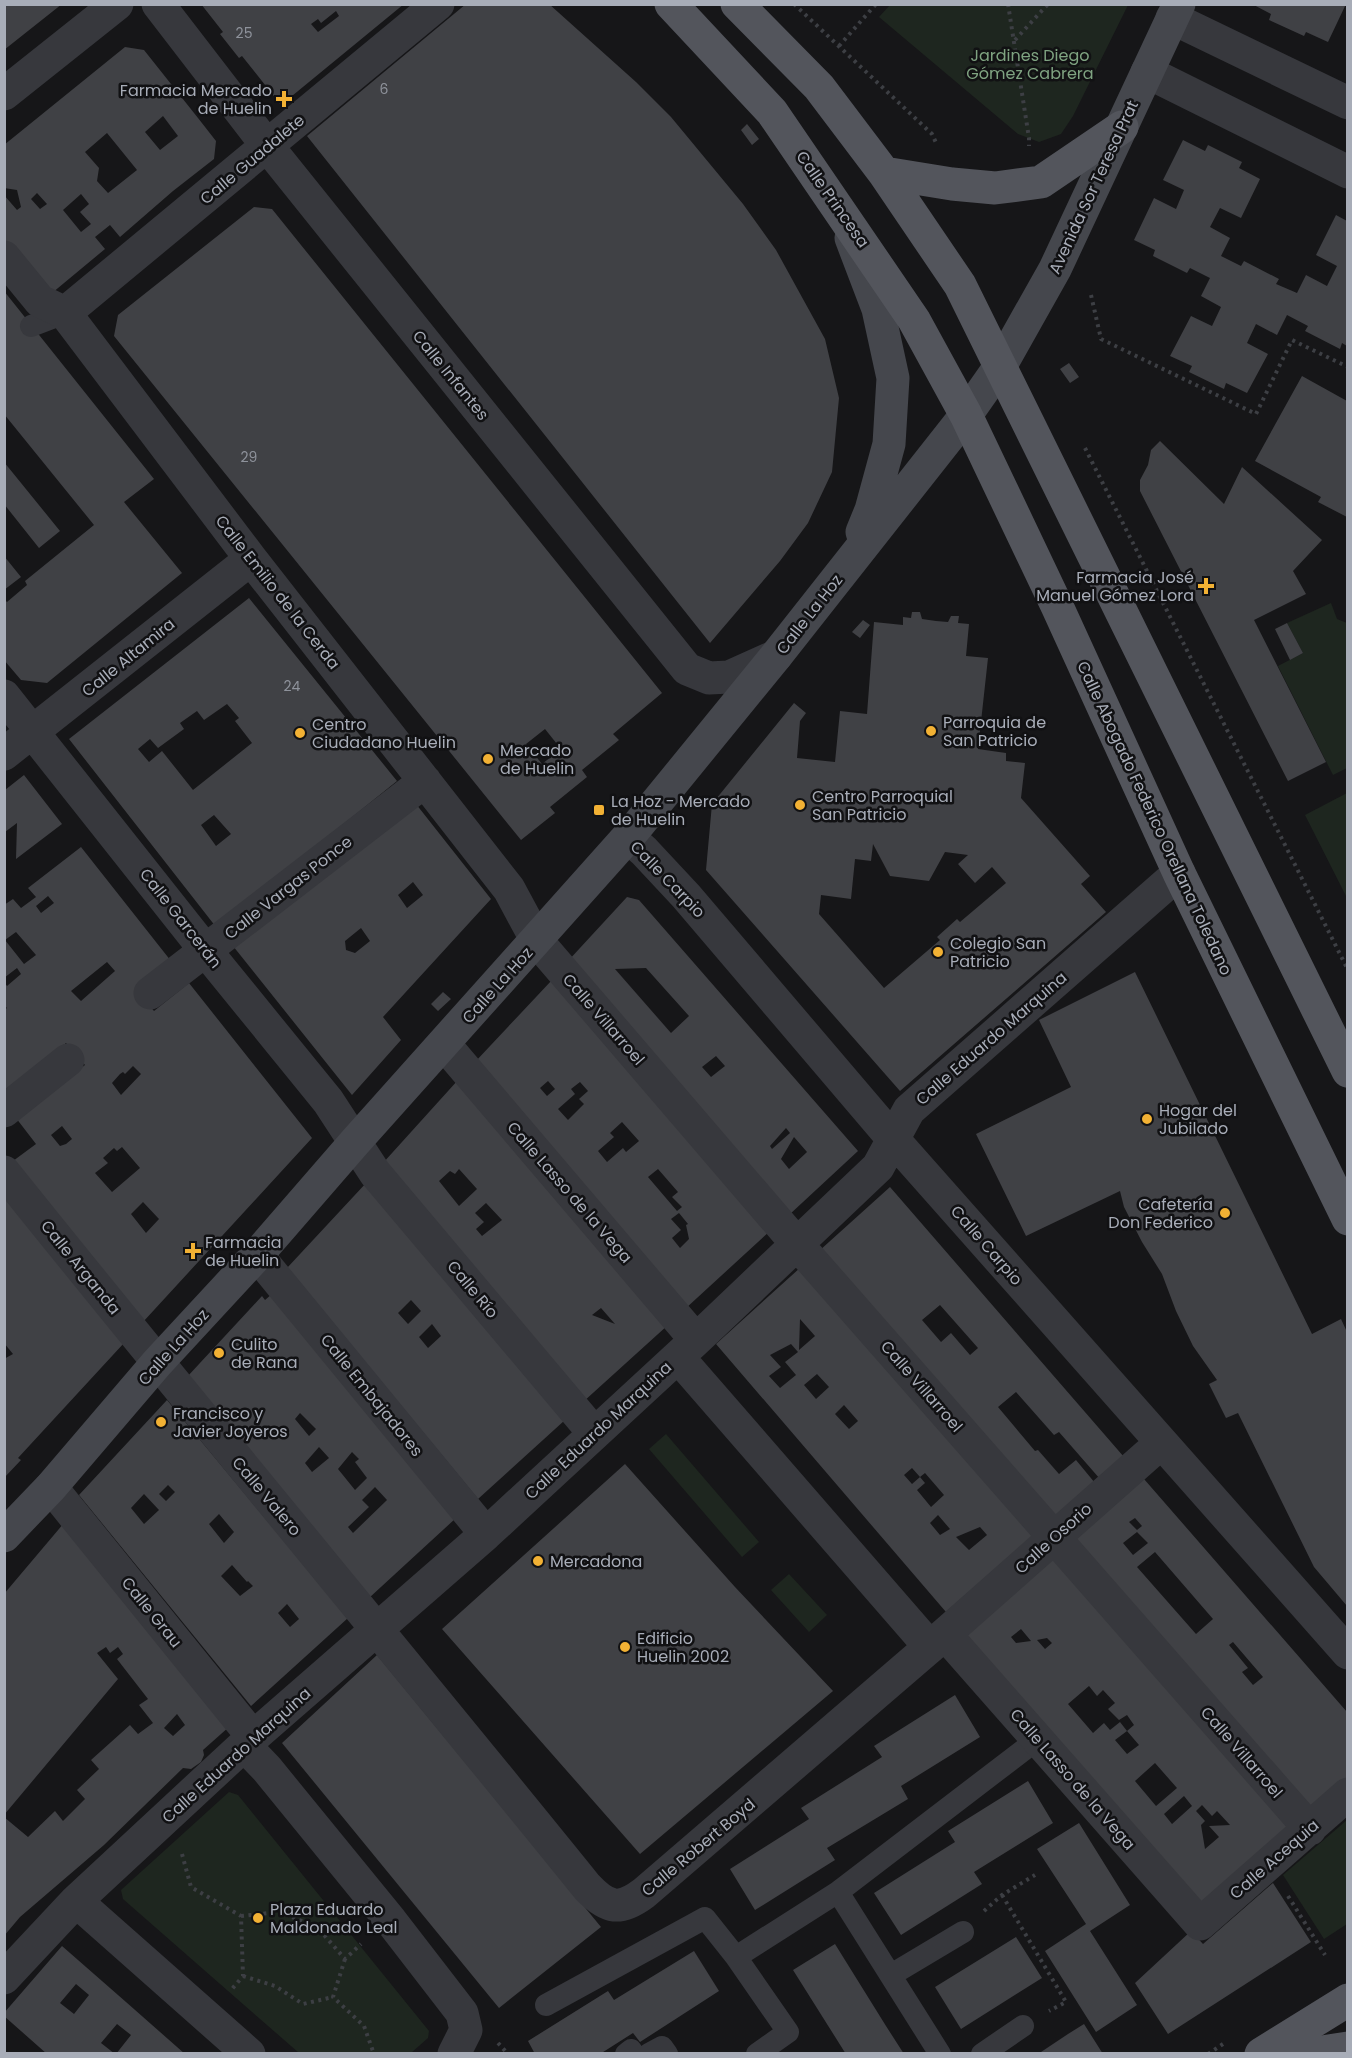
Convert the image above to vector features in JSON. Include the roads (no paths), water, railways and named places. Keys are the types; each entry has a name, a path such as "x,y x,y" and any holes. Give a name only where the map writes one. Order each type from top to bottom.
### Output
{"main road":[{"name":"Calle Princesa","path":"671,4 772,112 838,205 914,320 966,415"},
{"path":"737,4 819,87 884,173 960,285 1347,1071"},
{"name":"Avenida Sor Teresa Prat","path":"966,415 1001,365 1055,269 1175,11"},
{"path":"884,173 995,188 1041,182 1122,127"},
{"path":"838,205 878,309 893,378 889,444 871,510 850,562"},
{"name":"Calle La Hoz","path":"4,1536 51,1487 157,1363 257,1255 627,837 776,656 966,415"},
{"name":"Calle Abogado Federico Orellana Toledano","path":"966,415 1057,606 1179,873 1347,1219"},
{"path":"1261,2054 1347,2000"},
{"path":"1309,2054 1347,2048"}],"street":[{"path":"4,94 117,4"},
{"name":"Calle Infantes","path":"158,4 268,147 687,669 709,678 729,677 776,656"},
{"name":"Calle Guadalete","path":"65,313 438,4"},
{"path":"1175,11 1347,103"},
{"path":"1147,72 1347,172"},
{"name":"Calle Emilio de la Cerda","path":"4,257 40,301 65,313 251,559 510,889 537,941"},
{"name":"Calle Altamira","path":"4,754 251,559"},
{"name":"Calle Garcerán","path":"4,696 328,1101 355,1142"},
{"name":"Calle Vargas Ponce","path":"150,993 425,781"},
{"name":"Calle Carpio","path":"627,837 644,850 686,896 893,1139 1347,1653"},
{"name":"Calle Eduardo Marquina","path":"4,1978 76,1901 248,1741 486,1534 878,1167 909,1110 1179,873"},
{"name":"Calle Villarroel","path":"537,941 797,1244 1310,1829"},
{"name":"Calle Lasso de la Vega","path":"444,1044 687,1348 938,1640 1038,1739 1200,1924"},
{"path":"4,1111 68,1060"},
{"name":"Calle Río","path":"355,1142 375,1173 594,1433"},
{"name":"Calle Arganda","path":"4,1172 157,1363"},
{"name":"Calle Embajadores","path":"257,1255 486,1534"},
{"name":"Calle Valero","path":"157,1363 378,1629"},
{"name":"Calle Osorio","path":"938,1640 1161,1443"},
{"name":"Calle Grau","path":"51,1487 248,1741 267,1769 391,1921 462,2013 466,2030 454,2054"},
{"name":"Calle Robert Boyd","path":"378,1629 587,1887 599,1900 615,1906 631,1903 645,1893 938,1640"},
{"name":"Calle Acequia","path":"1200,1924 1347,1794"},
{"path":"76,1901 249,2054"}],"lane":[{"path":"32,326 65,313"},
{"path":"736,1957 838,1892 1038,1739"},
{"path":"838,1892 940,2054"},
{"path":"546,2005 705,1918 736,1957 788,2032 757,2054"},
{"path":"891,1975 963,1932"},
{"path":"982,2054 1023,2026"},
{"path":"650,2054 662,2047 666,2054"},
{"path":"626,2054 631,2050 633,2054"}],"place":[{"name":"Farmacia Mercado de Huelin","path":"284,99"},
{"name":"Farmacia José Manuel Gómez Lora","path":"1206,586"},
{"name":"Parroquia de San Patricio","path":"931,731"},
{"name":"Centro Ciudadano Huelin","path":"300,733"},
{"name":"Mercado de Huelin","path":"488,759"},
{"name":"Centro Parroquial San Patricio","path":"800,805"},
{"name":"La Hoz - Mercado de Huelin","path":"599,810"},
{"name":"Colegio San Patricio","path":"938,952"},
{"name":"Hogar del Jubilado","path":"1147,1119"},
{"name":"Cafetería Don Federico","path":"1225,1213"},
{"name":"Farmacia de Huelin","path":"193,1251"},
{"name":"Culito de Rana","path":"219,1353"},
{"name":"Francisco y Javier Joyeros","path":"161,1422"},
{"name":"Mercadona","path":"538,1561"},
{"name":"Edificio Huelin 2002","path":"625,1647"},
{"name":"Plaza Eduardo Maldonado Leal","path":"258,1918"}],"park label":[{"name":"Jardines Diego Gómez Cabrera","path":"1030,64"}]}
